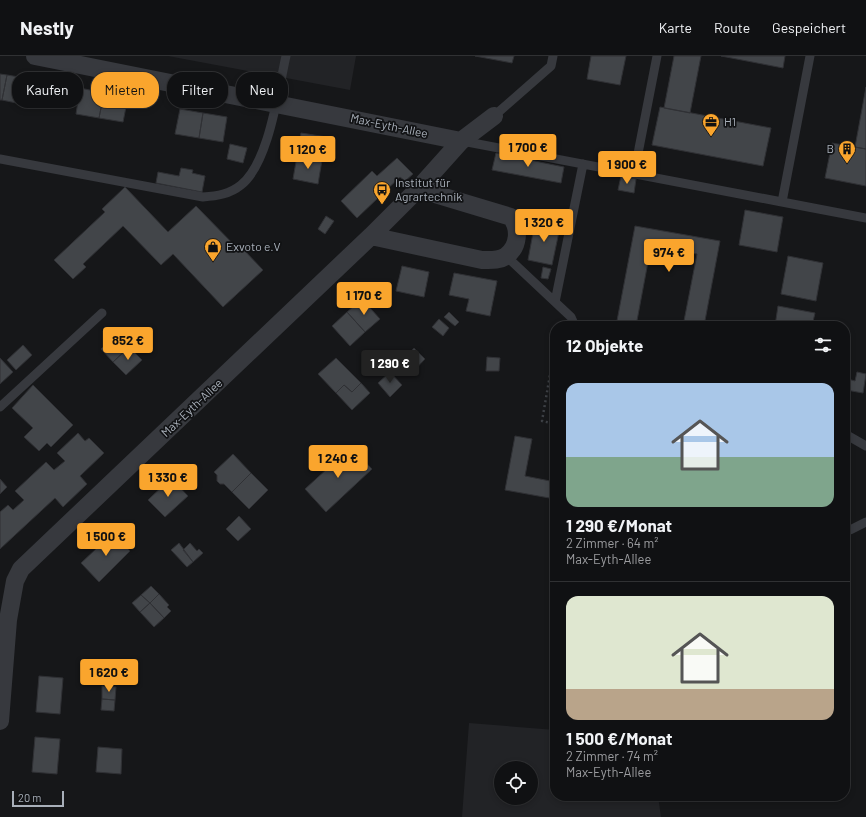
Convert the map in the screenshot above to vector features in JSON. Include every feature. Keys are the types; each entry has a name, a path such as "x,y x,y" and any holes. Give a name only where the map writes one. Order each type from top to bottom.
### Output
{"street":[{"name":"Max-Eyth-Allee","path":"35,56 236,95"},
{"name":"Max-Eyth-Allee","path":"288,105 461,141"},
{"name":"Max-Eyth-Allee","path":"0,721 8,620 8,579 21,570 371,236 461,141 494,116"},
{"path":"371,236 482,260 496,260 506,256 517,239 517,224 511,217 418,188"}],"lane":[{"path":"282,72 286,56"},
{"path":"494,116 551,66 553,56"},
{"path":"634,174 658,56"},
{"path":"782,202 810,56"},
{"path":"0,159 203,197 225,194 240,186 253,173 265,145 274,108"},
{"path":"461,141 866,218"},
{"path":"555,302 583,164"},
{"path":"506,256 571,317 573,321"},
{"path":"0,407 102,313"},
{"path":"850,437 866,446"},
{"path":"850,530 866,522"}],"path":[{"path":"550,375 542,421 550,423"}],"shaded area":[{"path":"168,56 356,56 350,90 288,78 288,72 254,72"},
{"path":"469,723 550,730 550,801 659,801 661,817 462,817"}],"building":[{"path":"475,56 514,56 512,63"},
{"path":"591,56 626,56 620,85 587,79"},
{"path":"674,56 701,56 690,113 664,108"},
{"path":"721,56 785,56 783,68"},
{"path":"0,74 7,75 2,100 0,100"},
{"path":"7,75 12,76 12,102 2,100"},
{"path":"866,87 866,149 855,147"},
{"path":"83,89 91,90 91,108 101,108 99,118 76,114 77,108 83,108"},
{"name":"H1","path":"660,107 771,128 763,166 652,145"},
{"path":"101,108 126,108 123,122 99,118"},
{"path":"180,109 203,113 199,138 175,134"},
{"path":"203,113 227,117 223,142 199,138"},
{"path":"301,133 327,137 322,160 297,156"},
{"name":"B","path":"832,143 866,149 866,186 825,178"},
{"path":"230,144 247,148 243,163 227,159"},
{"path":"496,153 564,167 561,183 492,170"},
{"path":"297,156 322,160 318,184 293,179"},
{"path":"397,158 413,174 405,181 400,177 357,218 341,201 372,171 377,176"},
{"path":"181,168 193,170 192,173 205,176 202,192 156,183 158,172 179,176"},
{"path":"621,176 636,179 634,193 618,190"},
{"path":"125,187 168,232 196,206 241,252 244,250 263,270 223,307 173,254 161,265 123,226 83,264 86,267 73,279 54,260 105,212 102,209"},
{"path":"745,210 783,217 777,252 739,245"},
{"path":"326,216 334,221 325,234 318,229"},
{"path":"535,222 560,227 552,265 528,260"},
{"path":"635,226 720,241 705,321 684,321 697,254 651,246 637,321 617,321"},
{"path":"788,256 823,263 816,301 781,294"},
{"path":"402,266 429,272 424,297 396,291"},
{"path":"543,267 551,269 548,279 541,278"},
{"path":"454,273 497,281 490,316 466,311 469,299 449,295"},
{"path":"362,299 380,319 365,332 347,312"},
{"path":"778,306 815,313 813,321 776,321"},
{"path":"347,312 365,332 350,346 332,326"},
{"path":"449,312 459,322 455,326 444,317"},
{"path":"439,319 449,328 443,336 432,327"},
{"path":"117,334 129,347 113,362 101,349"},
{"path":"23,345 32,355 16,370 7,360"},
{"path":"129,347 142,360 126,375 113,362"},
{"path":"414,348 425,359 409,376 398,365"},
{"path":"487,357 500,358 499,371 486,371"},
{"path":"0,358 13,372 0,384"},
{"path":"336,358 361,383 352,392 344,385 336,393 318,374"},
{"path":"390,372 402,385 390,397 378,383"},
{"path":"857,372 866,374 863,393 850,391 850,380 855,381"},
{"path":"361,383 370,393 352,410 336,393 344,385 352,392"},
{"path":"33,385 73,425 51,447 47,443 39,451 24,437 33,428 12,408"},
{"path":"78,433 85,441 89,438 104,453 80,476 87,484 63,507 55,498 0,549 0,512 8,505 13,510 24,500 15,491 46,462 54,470 65,461 57,453"},
{"path":"515,436 532,439 525,476 550,481 550,498 505,490"},
{"path":"351,447 372,469 326,512 305,489"},
{"path":"233,454 251,473 232,492 224,484 220,484 217,481 217,475 214,472"},
{"path":"251,473 268,490 249,509 232,492"},
{"path":"171,478 188,496 165,517 148,500"},
{"path":"0,479 7,487 0,494"},
{"path":"239,516 251,529 238,541 226,529"},
{"path":"113,533 130,551 99,582 81,563"},
{"path":"179,543 193,562 187,567 171,550"},
{"path":"190,543 197,551 199,549 203,553 193,562 183,550"},
{"path":"151,586 159,594 150,603 141,595"},
{"path":"159,594 169,605 167,607 171,611 164,618 150,603"},
{"path":"141,595 150,603 140,612 132,603"},
{"path":"150,603 164,618 154,627 140,612"},
{"path":"39,676 63,678 60,714 36,712"},
{"path":"102,686 116,687 115,700 102,699"},
{"path":"102,699 115,700 114,711 101,710"},
{"path":"35,737 60,739 57,774 32,772"},
{"path":"98,747 122,749 121,774 96,772"}],"place":[{"name":"H1","path":"711,137"},
{"name":"B","path":"847,164"},
{"name":"Institut für Agrartechnik","path":"382,205"},
{"name":"Exvoto e.V","path":"213,262"}]}
